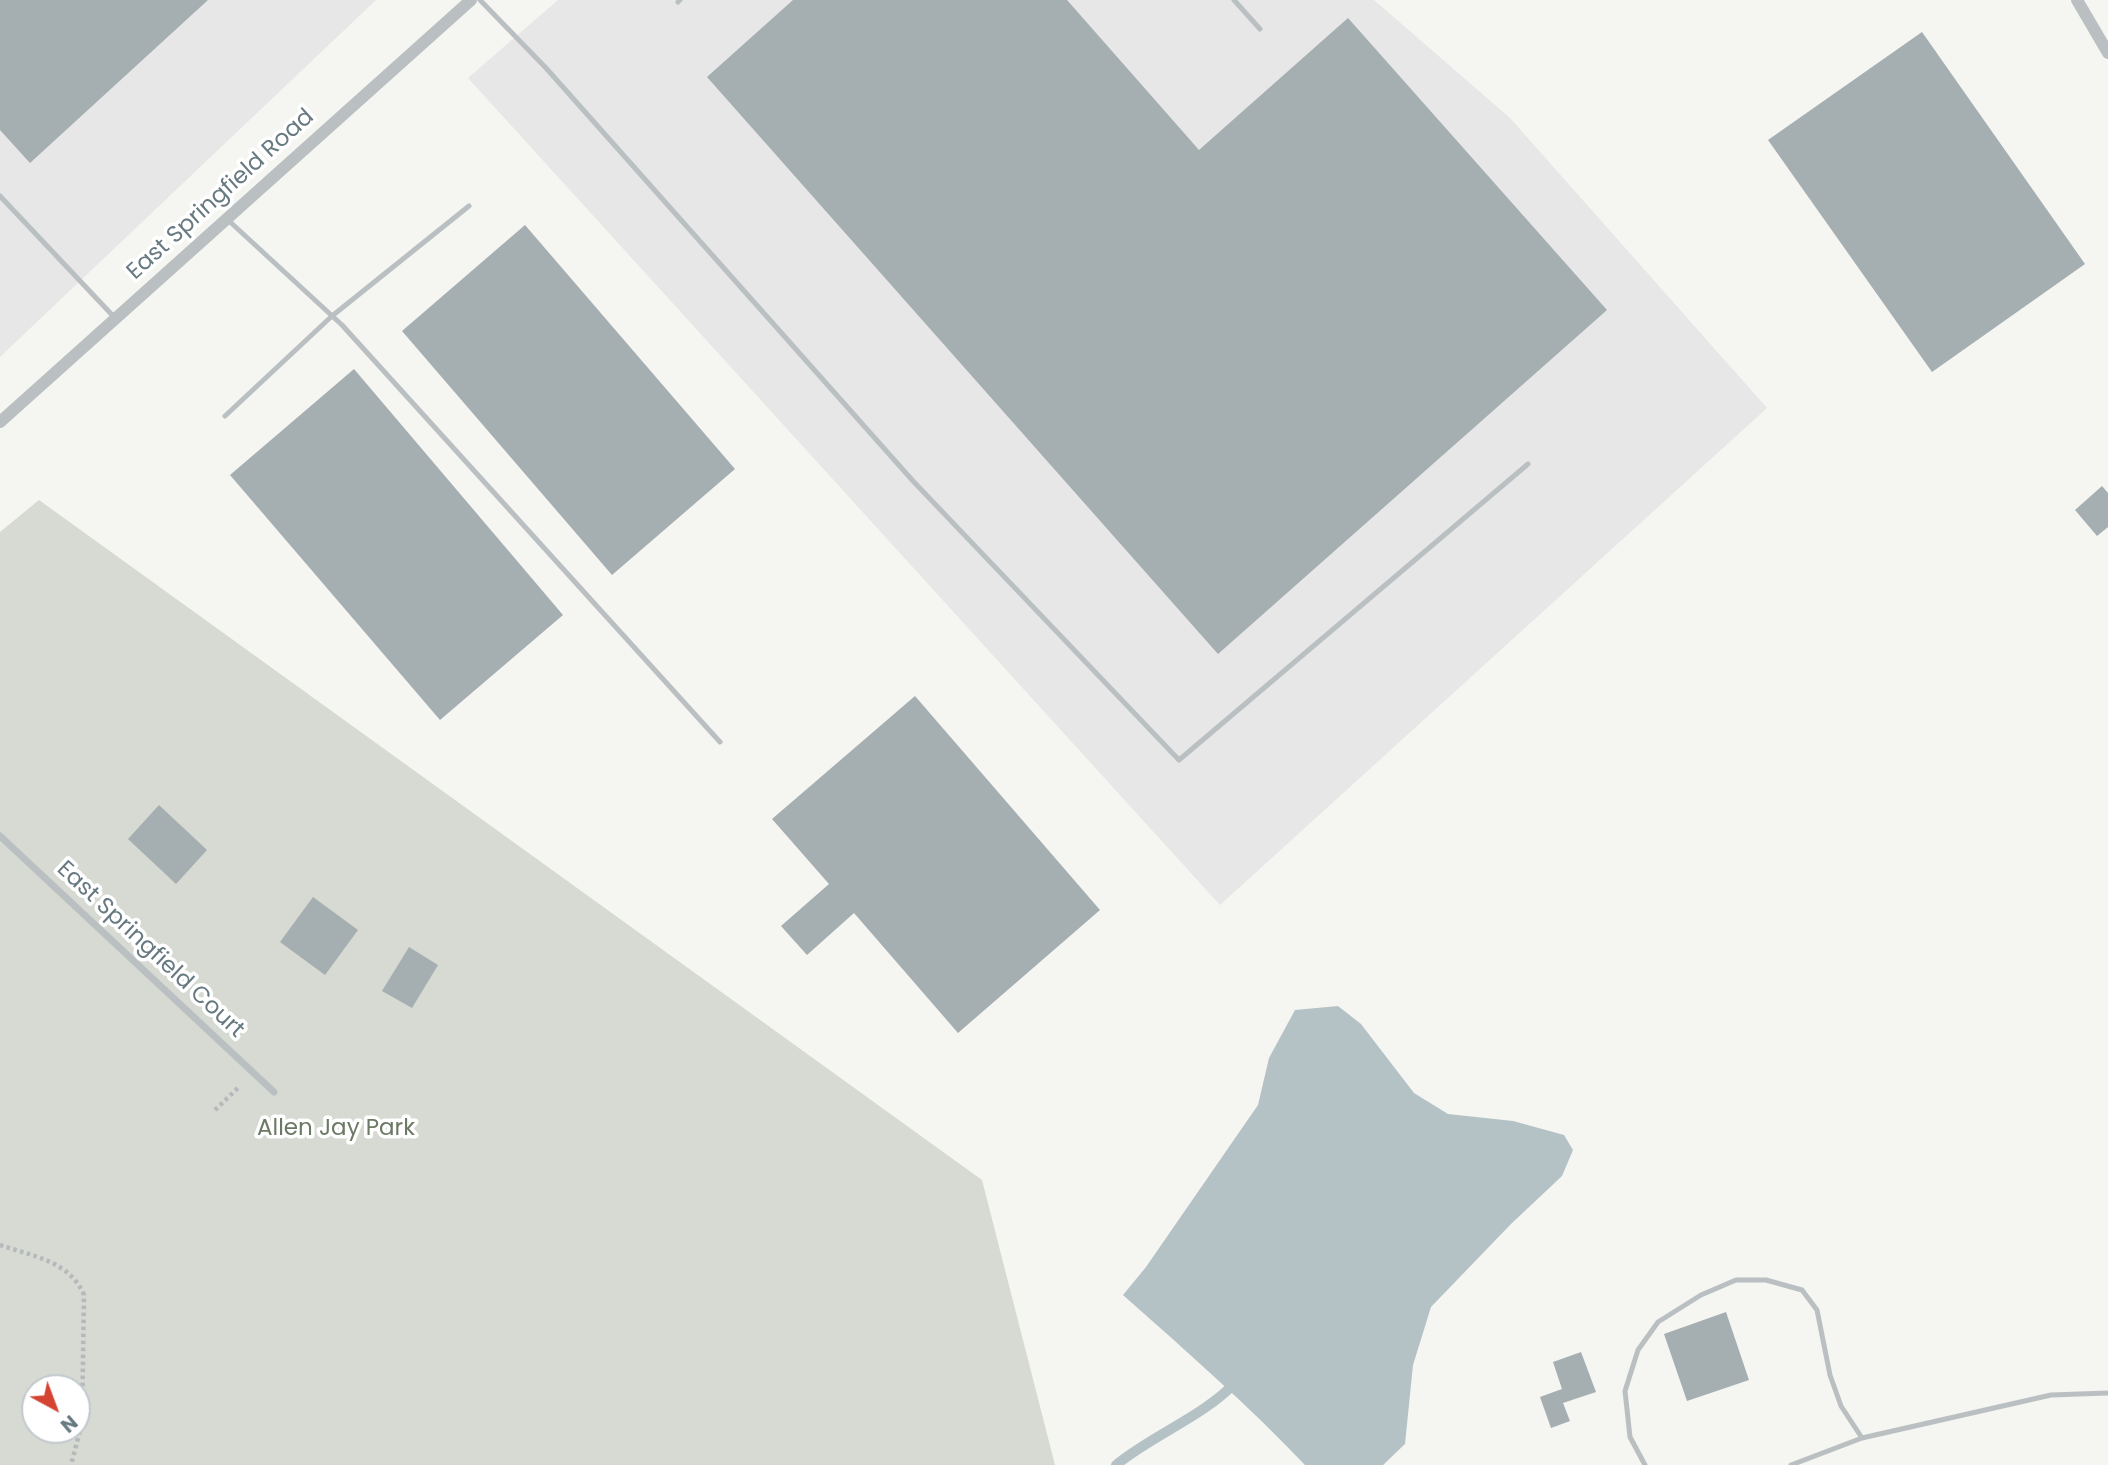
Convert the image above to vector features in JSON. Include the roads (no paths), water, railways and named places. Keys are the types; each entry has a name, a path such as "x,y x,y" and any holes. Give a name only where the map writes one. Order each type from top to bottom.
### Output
{"street":[{"name":"East Springfield Road","path":"0,422 471,0"},
{"path":"2077,0 2108,53"},
{"name":"East Springfield Court","path":"0,836 274,1092"}],"lane":[{"path":"480,0 545,68 913,481 1179,760 1528,464"},
{"path":"1234,0 1260,29"},
{"path":"0,196 115,318"},
{"path":"225,416 332,316 469,206"},
{"path":"226,218 332,316 720,742"},
{"path":"1646,1465 1630,1437 1625,1391 1638,1350 1658,1322 1701,1295 1736,1280 1766,1280 1802,1290 1817,1310 1830,1375 1841,1406 1862,1438"},
{"path":"1791,1465 1862,1438 2051,1395 2108,1393"}],"waterway":[{"path":"1116,1465 1209,1405 1237,1381"}],"park label":[{"name":"Allen Jay Park","path":"336,1129"}]}
